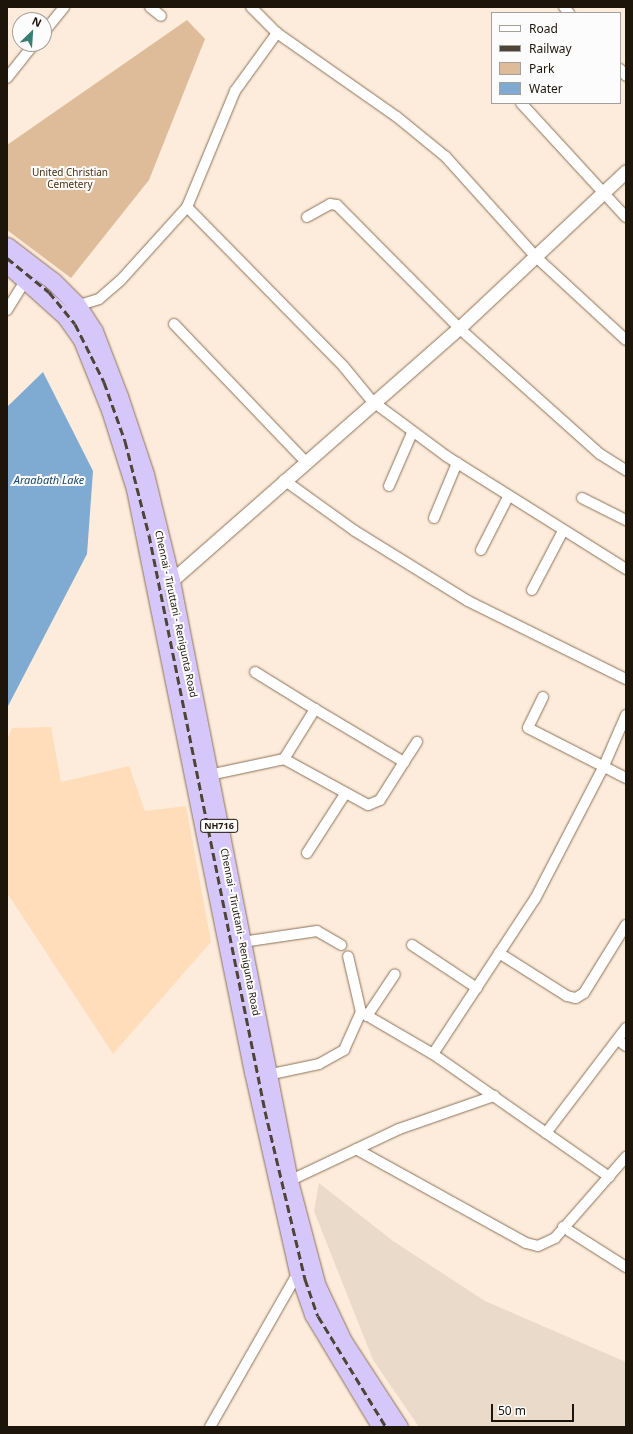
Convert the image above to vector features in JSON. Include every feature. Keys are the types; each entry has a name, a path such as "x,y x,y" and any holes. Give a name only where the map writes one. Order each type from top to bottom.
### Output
{"highway":[{"name":"Chennai - Tiruttani - Renigunta Road","path":"7,246 53,280 76,305 94,331 119,396 144,474 253,1072 305,1269 343,1341 399,1427"},
{"name":"Chennai - Tiruttani - Renigunta Road","path":"7,264 26,279 59,310 82,340 110,410 163,583 209,775 289,1181 313,1314 381,1427"}],"street":[{"path":"52,22 64,7"},
{"path":"150,7 161,16"},
{"path":"251,7 277,32 397,117 446,157 535,256 626,340"},
{"path":"59,310 99,298 120,281 187,207 235,92 277,32"},
{"path":"7,78 28,52"},
{"path":"522,104 602,193 626,217"},
{"path":"163,583 306,461 372,401 459,328 626,171"},
{"path":"307,217 330,204 337,205 459,328 600,454 626,470"},
{"path":"187,207 338,362 372,401 412,433 508,497 626,569"},
{"path":"7,310 26,279"},
{"path":"174,324 306,461"},
{"path":"389,486 412,433"},
{"path":"434,518 457,463"},
{"path":"284,480 367,539 462,597 626,679"},
{"path":"481,550 508,497"},
{"path":"582,498 626,520"},
{"path":"532,590 564,531"},
{"path":"254,672 404,762"},
{"path":"543,697 528,728 626,778"},
{"path":"284,760 315,709"},
{"path":"433,1054 534,899 604,768 626,715"},
{"path":"209,775 284,760 344,794 375,805 417,742"},
{"path":"307,853 344,794"},
{"path":"499,954 567,996 576,998 584,993 626,925"},
{"path":"242,942 317,931 341,945"},
{"path":"412,946 477,988"},
{"path":"348,956 364,1014 433,1054 609,1177"},
{"path":"267,1075 337,1057 349,1044 364,1014 395,974"},
{"path":"546,1133 622,1043 626,1028"},
{"path":"289,1181 399,1129 494,1096"},
{"path":"356,1149 526,1243 548,1244 626,1157"},
{"path":"564,1227 626,1267"},
{"path":"210,1427 305,1269"}],"shaded area":[{"path":"51,727 61,782 129,766 145,811 186,806 211,942 113,1054 7,893 7,740 12,728"},
{"path":"319,1183 393,1241 485,1301 626,1362 626,1427 419,1427 373,1360 314,1211"}],"green space":[{"name":"United Christian Cemetery","path":"187,20 205,39 149,180 71,278 7,230 7,145"}],"water":[{"name":"Araabath Lake","path":"43,372 93,471 87,554 7,708 7,407"}],"railway":[{"path":"7,258 49,292 75,324 104,382 125,441 149,535 265,1111 305,1279 318,1316 386,1427"}]}
